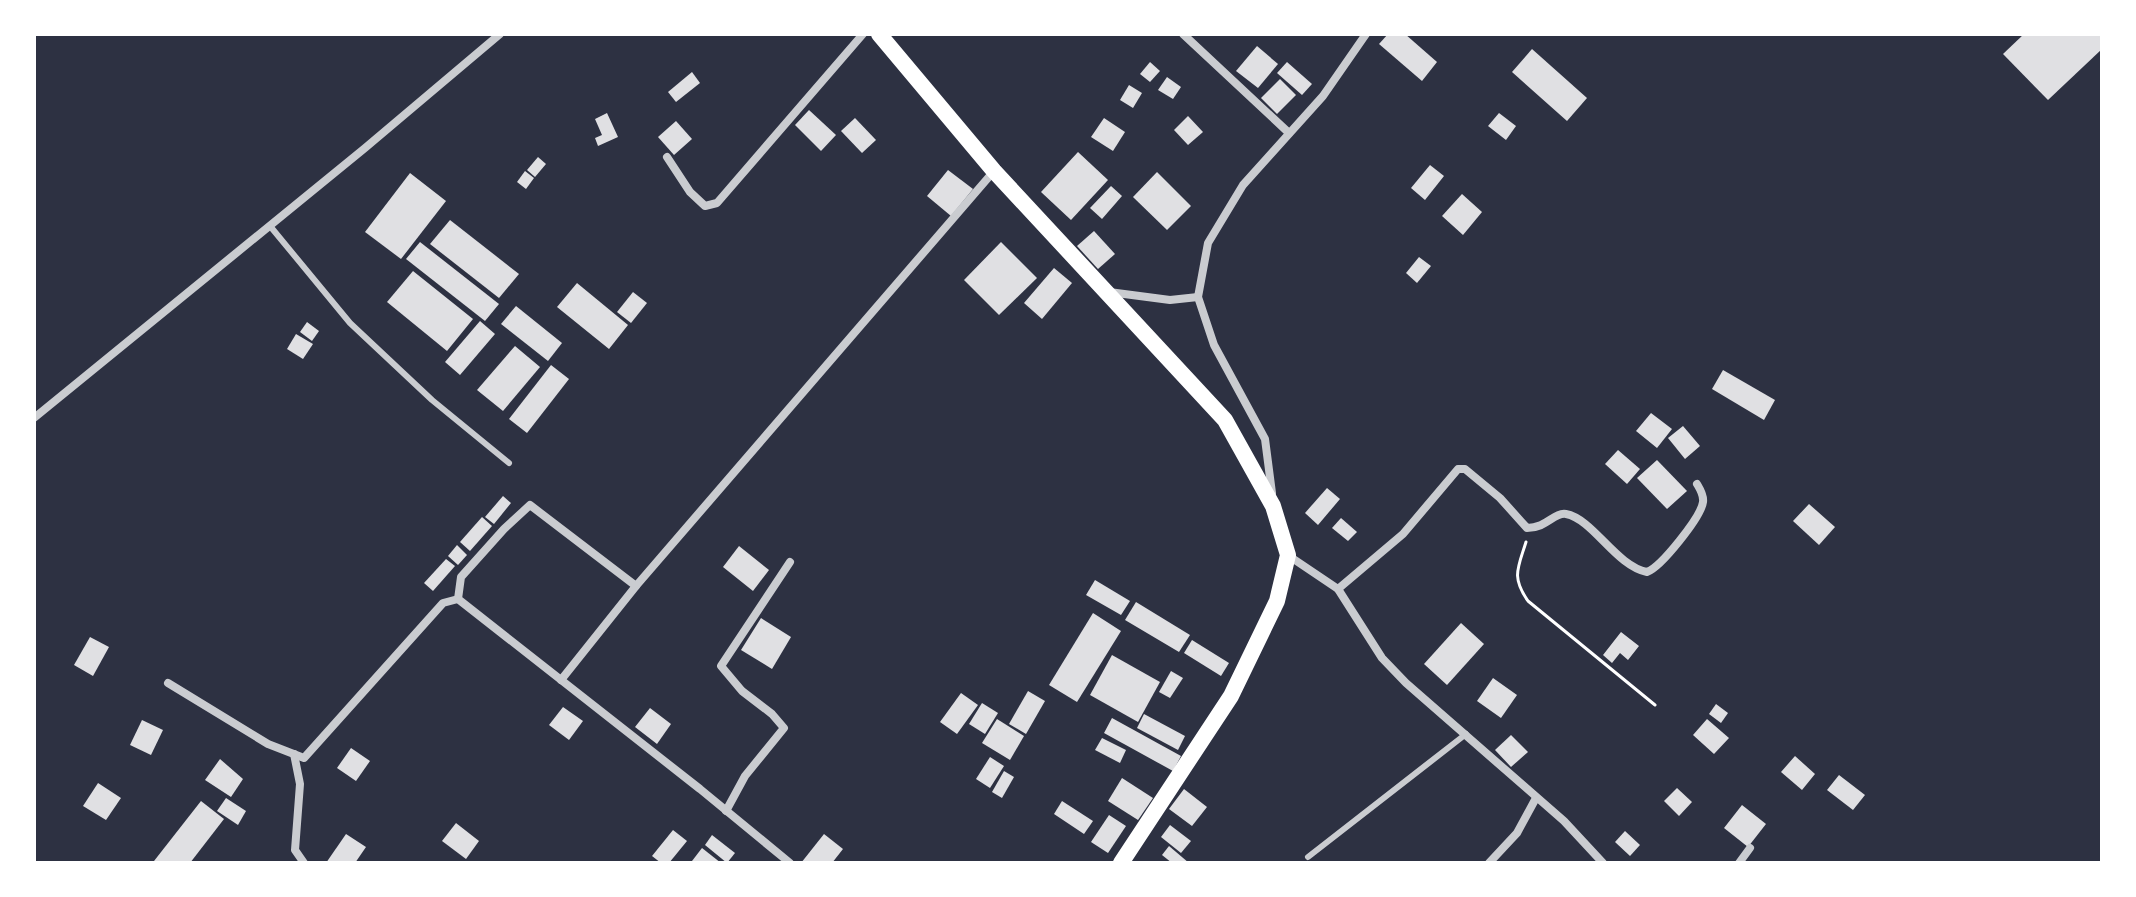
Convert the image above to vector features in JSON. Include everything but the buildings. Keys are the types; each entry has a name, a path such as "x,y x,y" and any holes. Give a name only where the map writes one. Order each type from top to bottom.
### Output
{"main road":[{"path":"879,34 994,171 1225,420 1273,506 1288,555 1277,601 1231,696 1121,863"}],"street":[{"path":"34,418 500,34"},
{"path":"667,157 705,206 717,203 863,34"},
{"path":"1183,34 1289,133"},
{"path":"1273,506 1265,439 1214,345 1198,297 1208,243 1243,185 1323,96 1366,34"},
{"path":"561,680 636,586 994,171"},
{"path":"1108,292 1170,300 1198,297"},
{"path":"1338,589 1403,534 1458,469 1465,469 1500,498 1527,528 1543,527 1557,516 1570,515 1628,563 1647,572 1660,564 1699,514 1703,498 1697,484"},
{"path":"458,599 461,577 530,505 636,586"},
{"path":"1288,555 1338,589 1382,658 1406,683 1564,821 1603,863"},
{"path":"726,811 745,776 784,728 772,714 742,691 721,666 790,562"},
{"path":"458,599 790,863"},
{"path":"168,683 268,744 304,758 443,603 458,599"},
{"path":"294,754 300,784 295,850 304,863"},
{"path":"1489,863 1517,833 1536,798"},
{"path":"1739,863 1750,848"}],"lane":[{"path":"270,226 350,323 432,400 509,463"},
{"path":"1308,857 1466,734"}],"path":[{"path":"1527,528 1528,536 1516,576 1518,587 1528,601 1655,705"}]}
